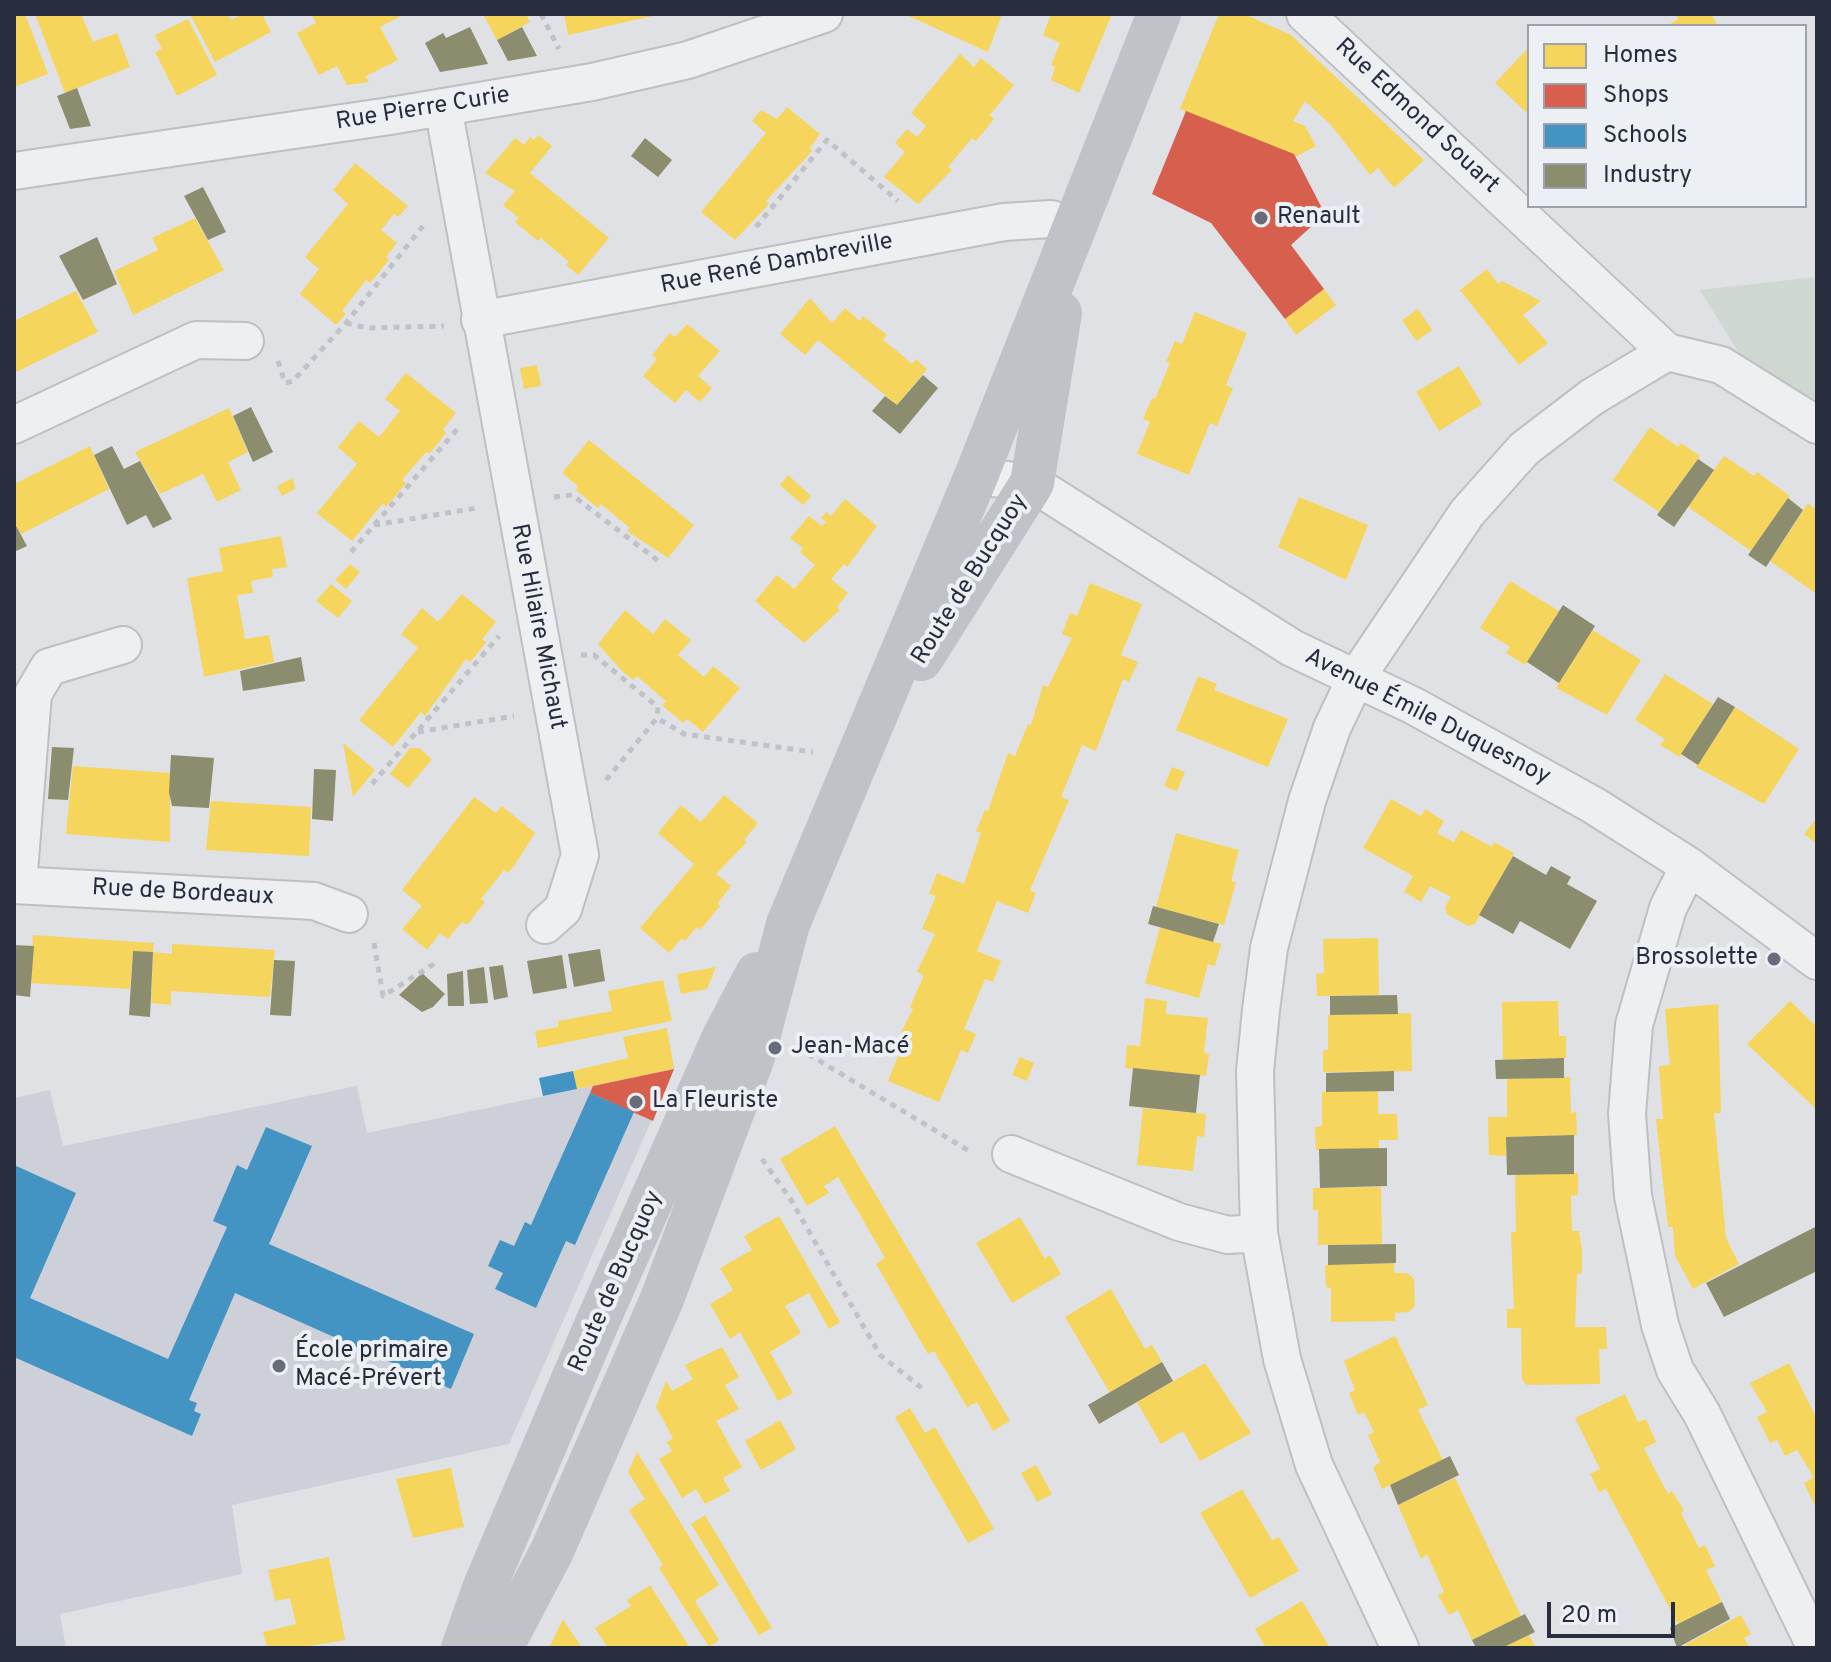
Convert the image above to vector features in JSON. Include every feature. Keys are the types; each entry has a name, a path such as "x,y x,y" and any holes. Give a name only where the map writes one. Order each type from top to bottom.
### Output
{"main road":[{"name":"Route de Bucquoy","path":"501,1648 552,1551 662,1299 724,1140 761,1030 833,764 976,476 1159,14"},
{"name":"Route de Bucquoy","path":"833,764 1032,483 1074,225"},
{"name":"Route de Bucquoy","path":"463,1648 497,1558 723,1039 788,924"}],"street":[{"name":"Rue Pierre Curie","path":"14,171 592,82 688,60 824,14"},
{"name":"Rue Edmond Souart","path":"1305,14 1667,352 1721,365 1817,425"},
{"name":"Rue Hilaire Michaut","path":"443,107 580,855 563,909 545,925"},
{"name":"Rue René Dambreville","path":"480,320 1004,222 1051,219 1074,225"},
{"path":"14,425 111,377 196,340 245,341"},
{"path":"1400,1648 1314,1465 1282,1359 1259,1233 1255,1071 1269,948 1307,801 1332,728 1356,678 1467,513 1524,449 1592,397 1667,352"},
{"path":"1020,365 1019,398 1010,438 1032,483"},
{"path":"976,476 1032,483"},
{"name":"Avenue Émile Duquesnoy","path":"1032,483 1292,648 1356,678 1580,797 1689,866 1817,961"},
{"path":"16,885 33,694 49,667 123,645"},
{"path":"1689,866 1668,908 1634,1025 1627,1114 1633,1196 1660,1325 1675,1370 1702,1414 1816,1648"},
{"name":"Rue de Bordeaux","path":"16,885 314,901 349,914"},
{"path":"1011,1154 1179,1222 1228,1235 1259,1233"}],"path":[{"path":"752,269 750,235 827,140 914,215 925,237"},
{"path":"245,341 262,353 275,352 285,383 293,381 346,323 427,221"},
{"path":"346,323 367,328 413,328 480,320"},
{"path":"351,552 461,425 499,419"},
{"path":"372,784 505,630 537,625"},
{"path":"543,660 594,655 658,707 657,718 592,797 571,808"},
{"path":"417,733 553,710"},
{"path":"657,718 684,734 833,764"},
{"path":"349,914 372,929 383,996 434,964"},
{"path":"761,1030 992,1164 1011,1154"},
{"path":"724,1140 755,1148 791,1200 880,1355 923,1389"}],"shaded area":[{"path":"1817,277 1817,401 1741,356 1700,290"},
{"name":"École primaire Macé-Prévert","path":"674,1069 509,1444 232,1505 242,1574 60,1614 66,1648 14,1648 14,1098 50,1090 63,1146 357,1086 367,1133"}],"building: Homes":[{"path":"14,14 25,14 48,74 14,87"},
{"path":"35,14 81,14 93,42 117,33 130,67 65,93"},
{"path":"228,14 231,20 243,14 262,14 271,32 215,62 191,16"},
{"path":"311,14 405,14 380,27 398,60 366,76 369,82 347,85 337,66 319,75 297,33 316,23"},
{"path":"483,14 526,14 530,22 497,40"},
{"path":"564,14 657,14 657,15 568,35"},
{"path":"904,14 1002,14 988,52"},
{"path":"1051,14 1112,14 1079,93 1051,80 1055,67 1051,65 1060,43 1043,35"},
{"path":"1219,14 1244,14 1291,35 1424,160 1394,188 1378,168 1370,175 1331,125 1305,101 1293,121 1305,126 1316,146 1295,157 1180,109"},
{"path":"1675,14 1711,14 1717,24 1670,24 1678,19"},
{"path":"188,19 217,75 177,96 155,52 162,49 155,35"},
{"path":"1527,49 1527,113 1495,83"},
{"path":"960,54 974,67 981,58 1014,85 990,115 994,119 976,141 972,138 948,167 952,170 918,204 884,177 905,152 895,143 907,129 917,137 926,126 911,113"},
{"path":"787,107 820,134 810,148 812,151 735,240 701,212 766,133 752,121 761,110 777,119"},
{"path":"538,135 552,146 530,173 609,238 578,275 566,265 569,262 541,238 538,241 515,222 519,218 503,205 515,191 485,173 515,138 524,145 530,137 534,140"},
{"path":"355,163 408,206 398,217 394,214 381,230 397,243 386,257 389,260 370,283 366,280 342,311 346,314 336,325 300,294 319,269 305,257 348,204 333,190"},
{"path":"195,218 224,270 133,315 114,271 158,250 152,238"},
{"path":"1487,269 1498,284 1502,281 1541,301 1523,315 1548,343 1519,365 1460,290"},
{"path":"1324,289 1336,305 1296,335 1285,319"},
{"path":"76,291 98,332 14,373 14,321"},
{"path":"810,298 832,323 845,308 860,321 863,316 887,335 883,340 912,364 916,359 927,369 897,405 818,340 805,355 780,334"},
{"path":"1418,309 1432,330 1416,341 1402,320"},
{"path":"1195,312 1247,333 1226,385 1233,388 1217,426 1210,423 1189,475 1137,454 1150,422 1143,419 1170,363 1166,362 1175,341 1182,344"},
{"path":"687,324 720,351 698,376 712,388 700,402 686,390 675,403 643,376 657,359 652,355 670,333 675,337"},
{"path":"537,365 541,386 524,389 520,368"},
{"path":"1459,366 1482,404 1439,431 1416,392"},
{"path":"406,373 456,413 443,429 446,433 439,442 402,480 406,483 386,507 383,503 352,541 317,513 357,464 338,447 359,421 379,437 400,411 385,399"},
{"path":"229,408 248,452 228,462 241,490 217,502 203,474 160,494 135,452"},
{"path":"1650,427 1678,447 1681,443 1700,456 1659,512 1613,480"},
{"path":"589,440 694,525 668,558 627,531 630,528 601,504 598,508 576,490 578,486 562,473"},
{"path":"90,446 109,489 21,534 14,522 14,484"},
{"path":"1724,456 1754,476 1757,472 1790,496 1751,551 1688,507"},
{"path":"788,475 811,496 803,505 780,485"},
{"path":"293,478 295,489 282,496 277,486"},
{"path":"1299,497 1368,525 1346,580 1278,547"},
{"path":"845,499 877,526 847,567 844,564 831,579 848,593 837,607 840,610 804,643 755,601 777,575 794,589 815,565 800,552 803,548 790,538 809,516 822,526 826,522 821,518 826,512 831,516"},
{"path":"1808,503 1817,510 1815,593 1770,561"},
{"path":"281,536 287,567 272,569 273,577 251,581 253,593 237,595 245,639 269,635 274,662 204,677 187,578 223,571 219,548"},
{"path":"350,564 360,572 346,589 335,580"},
{"path":"1510,581 1559,611 1525,665 1506,653 1510,647 1480,628"},
{"path":"1090,583 1142,604 1121,655 1138,662 1129,682 1123,679 1096,751 1082,745 1061,797 1069,800 1030,890 1036,893 1028,913 997,901 977,951 1001,961 993,982 985,979 964,1029 976,1034 968,1053 961,1050 939,1102 888,1081 901,1049 894,1046 913,1009 910,1007 924,975 917,972 935,934 922,929 936,896 929,894 937,873 964,884 981,833 976,831 985,810 988,811 1008,753 1015,756 1028,724 1031,725 1043,685 1048,687 1072,638 1062,634 1070,613 1077,616"},
{"path":"331,584 352,601 338,618 316,601"},
{"path":"462,594 496,622 482,639 486,642 477,654 470,662 466,659 425,716 421,712 393,747 359,720 418,648 401,634 422,608 438,622"},
{"path":"625,610 653,634 665,619 691,640 678,655 704,677 713,666 740,688 703,732 687,719 683,723 662,705 666,701 637,676 633,680 622,671 598,644"},
{"path":"1592,630 1641,660 1607,715 1556,688"},
{"path":"1665,674 1713,704 1680,757 1660,745 1665,739 1635,720"},
{"path":"1198,676 1217,684 1214,690 1288,719 1268,767 1176,730"},
{"path":"1735,707 1799,749 1764,804 1696,767"},
{"path":"343,743 375,770 353,797"},
{"path":"410,748 419,748 432,759 408,788 390,774"},
{"path":"73,766 170,773 170,842 66,834"},
{"path":"1172,767 1185,772 1177,791 1164,786"},
{"path":"724,795 758,823 744,840 747,842 716,874 731,886 718,903 720,906 700,930 697,927 685,941 682,938 669,953 640,928 694,864 658,833 681,805 701,822"},
{"path":"474,797 496,813 502,806 535,833 508,873 504,870 481,899 485,902 467,925 462,922 448,939 440,933 427,950 402,929 422,906 402,890"},
{"path":"1391,799 1421,816 1425,809 1444,821 1437,833 1454,842 1461,830 1492,847 1494,842 1514,853 1475,924 1468,926 1447,914 1445,907 1451,897 1430,886 1421,902 1404,892 1413,876 1363,848"},
{"path":"211,801 311,807 309,856 206,850"},
{"path":"1817,818 1817,844 1804,834"},
{"path":"1176,833 1239,850 1231,881 1236,882 1224,925 1156,907"},
{"path":"1160,927 1221,944 1215,966 1208,964 1199,998 1145,983"},
{"path":"33,935 154,943 153,952 133,951 130,989 30,983"},
{"path":"1378,938 1379,995 1317,996 1316,974 1324,973 1323,939"},
{"path":"172,944 275,950 270,997 171,991 171,1005 151,1003 153,952 172,954"},
{"path":"716,967 707,989 681,994 677,974"},
{"path":"663,980 672,1021 538,1048 535,1031 558,1027 558,1021 612,1011 608,991"},
{"path":"1145,998 1167,1001 1166,1014 1208,1018 1204,1053 1209,1054 1206,1076 1125,1068 1127,1045 1140,1046"},
{"path":"1558,1001 1559,1036 1566,1036 1566,1058 1503,1060 1502,1002"},
{"path":"1790,1001 1817,1027 1817,1110 1747,1044"},
{"path":"1718,1004 1721,1113 1714,1113 1726,1238 1739,1264 1693,1289 1675,1256 1673,1227 1668,1227 1656,1119 1663,1119 1659,1066 1670,1065 1665,1009"},
{"path":"1411,1013 1412,1071 1323,1072 1323,1050 1328,1050 1328,1015"},
{"path":"667,1028 674,1069 577,1089 573,1071 628,1058 623,1037"},
{"path":"1020,1057 1034,1063 1027,1081 1012,1075"},
{"path":"1570,1077 1571,1113 1576,1112 1577,1135 1506,1137 1506,1156 1489,1155 1488,1117 1507,1117 1507,1079"},
{"path":"1378,1091 1378,1114 1397,1114 1398,1140 1379,1140 1379,1149 1316,1150 1315,1127 1322,1126 1322,1092"},
{"path":"1143,1108 1206,1114 1204,1137 1197,1136 1193,1171 1137,1165"},
{"path":"835,1126 1010,1421 993,1431 977,1402 967,1407 934,1351 928,1354 876,1264 885,1258 838,1177 824,1186 829,1193 807,1206 780,1159"},
{"path":"1578,1173 1578,1195 1571,1196 1572,1231 1579,1231 1582,1250 1582,1273 1577,1274 1575,1327 1606,1327 1607,1349 1599,1349 1600,1384 1527,1385 1522,1380 1521,1328 1507,1328 1507,1309 1514,1309 1511,1232 1516,1232 1515,1175"},
{"path":"1381,1187 1382,1244 1318,1245 1318,1210 1313,1210 1313,1188"},
{"path":"779,1216 840,1322 829,1329 809,1293 785,1306 801,1333 770,1352 793,1393 778,1401 740,1332 730,1339 710,1304 733,1290 720,1268 752,1250 744,1236"},
{"path":"1020,1217 1045,1259 1050,1255 1061,1274 1012,1303 976,1243"},
{"path":"1394,1263 1394,1273 1407,1273 1414,1279 1415,1306 1409,1312 1395,1313 1395,1321 1331,1322 1331,1288 1326,1287 1325,1265"},
{"path":"1111,1289 1145,1349 1152,1345 1162,1362 1110,1393 1065,1317"},
{"path":"1395,1336 1428,1405 1418,1410 1443,1460 1382,1489 1373,1467 1380,1462 1368,1435 1374,1432 1364,1412 1358,1415 1349,1393 1355,1390 1344,1361"},
{"path":"722,1347 739,1377 725,1385 739,1409 716,1421 742,1467 723,1478 730,1491 705,1504 696,1489 682,1498 659,1459 672,1451 667,1442 673,1438 656,1407 666,1381 672,1391 693,1379 685,1365"},
{"path":"1205,1363 1251,1433 1200,1461 1183,1431 1161,1444 1137,1402"},
{"path":"1789,1363 1817,1419 1817,1510 1804,1483 1813,1478 1810,1471 1797,1450 1785,1456 1777,1440 1770,1443 1757,1417 1767,1412 1750,1383"},
{"path":"1625,1394 1638,1422 1646,1419 1656,1442 1644,1448 1653,1466 1668,1494 1672,1491 1684,1510 1681,1513 1699,1548 1705,1545 1715,1566 1706,1570 1722,1602 1678,1624 1606,1489 1599,1492 1590,1474 1600,1469 1575,1418"},
{"path":"910,1408 925,1433 935,1427 994,1529 968,1543 895,1417"},
{"path":"780,1420 796,1449 761,1470 745,1441"},
{"path":"637,1452 719,1585 695,1601 719,1640 709,1647 659,1568 663,1565 629,1510 645,1499 628,1472"},
{"path":"1036,1465 1052,1494 1037,1502 1021,1473"},
{"path":"451,1468 464,1527 413,1538 396,1479"},
{"path":"1455,1478 1521,1616 1472,1640 1458,1610 1449,1615 1438,1595 1444,1592 1427,1554 1421,1559 1398,1505"},
{"path":"1242,1489 1272,1540 1279,1537 1299,1571 1250,1598 1200,1513"},
{"path":"705,1515 772,1628 759,1635 691,1524"},
{"path":"329,1557 345,1640 298,1648 267,1648 263,1632 296,1624 290,1598 275,1601 268,1570"},
{"path":"650,1585 690,1648 608,1648 595,1628 631,1606 627,1600"},
{"path":"1302,1601 1330,1648 1266,1648 1255,1629"},
{"path":"1741,1615 1751,1634 1744,1638 1750,1648 1687,1648 1686,1644"},
{"path":"563,1619 582,1648 549,1648"},
{"path":"1529,1635 1536,1648 1502,1648"}],"building: Shops":[{"name":"Renault","path":"1186,111 1294,154 1325,214 1291,245 1324,289 1285,319 1211,223 1152,194"},
{"name":"La Fleuriste","path":"674,1069 653,1121 590,1093 593,1086"}],"building: Schools":[{"path":"573,1071 577,1089 543,1096 539,1078"},
{"path":"590,1093 634,1112 575,1245 566,1241 536,1308 495,1289 503,1273 488,1266 500,1240 514,1246 525,1222 531,1225"},
{"path":"266,1127 312,1146 269,1244 474,1334 451,1389 235,1293 189,1400 197,1403 194,1411 201,1414 192,1436 14,1357 14,1165 76,1193 30,1298 168,1359 227,1227 213,1221 237,1165 247,1170"}],"building: Industry":[{"path":"470,27 488,64 440,72 425,43 443,33 446,38"},
{"path":"522,27 537,56 508,61 497,40"},
{"path":"77,88 91,126 70,129 57,96"},
{"path":"645,138 672,160 658,177 631,156"},
{"path":"203,187 226,232 208,240 184,196"},
{"path":"97,237 117,284 83,300 59,256"},
{"path":"923,375 938,388 900,434 872,411 885,396 897,405"},
{"path":"251,407 273,452 253,462 233,416"},
{"path":"112,446 124,469 140,461 172,519 153,528 146,515 127,525 94,455"},
{"path":"1698,459 1714,470 1674,527 1657,515"},
{"path":"1788,498 1803,510 1766,567 1748,555"},
{"path":"14,522 27,546 14,552"},
{"path":"1563,605 1595,626 1559,683 1527,662"},
{"path":"301,657 305,681 243,691 240,671"},
{"path":"1718,697 1735,707 1698,765 1681,754"},
{"path":"52,747 74,748 68,800 48,799"},
{"path":"171,755 214,758 209,808 172,806 169,792"},
{"path":"314,769 336,770 333,821 312,819"},
{"path":"1513,856 1546,875 1551,866 1571,877 1567,884 1597,901 1570,949 1520,921 1513,934 1479,915"},
{"path":"1153,906 1219,924 1213,942 1148,924"},
{"path":"14,945 34,946 30,997 14,995"},
{"path":"600,949 605,981 574,987 568,954"},
{"path":"133,951 153,952 150,1017 129,1015"},
{"path":"562,955 567,988 533,994 527,961"},
{"path":"274,960 295,961 291,1016 270,1015"},
{"path":"503,965 508,997 494,1000 489,967"},
{"path":"484,967 488,1003 470,1004 467,970"},
{"path":"463,971 464,1006 448,1006 447,974"},
{"path":"422,973 445,994 433,1007 422,1012 399,995"},
{"path":"1397,995 1398,1014 1330,1015 1330,996"},
{"path":"1564,1058 1564,1078 1496,1079 1495,1060"},
{"path":"1133,1068 1200,1075 1196,1113 1129,1106"},
{"path":"1394,1071 1394,1091 1326,1092 1326,1073"},
{"path":"1574,1135 1574,1174 1507,1175 1506,1137"},
{"path":"1387,1148 1387,1186 1320,1188 1319,1149"},
{"path":"1817,1226 1817,1271 1724,1317 1706,1283"},
{"path":"1396,1244 1396,1263 1328,1265 1328,1245"},
{"path":"1162,1362 1173,1381 1099,1424 1088,1405"},
{"path":"1450,1456 1459,1475 1398,1505 1390,1485"},
{"path":"1722,1602 1730,1619 1677,1648 1670,1628"},
{"path":"1525,1614 1535,1632 1502,1648 1476,1648 1472,1640"}],"place":[{"name":"Renault","path":"1261,218"},
{"name":"Brossolette","path":"1774,959"},
{"name":"Jean-Macé","path":"775,1048"},
{"name":"La Fleuriste","path":"636,1102"},
{"name":"École primaire Macé-Prévert","path":"279,1366"}]}
